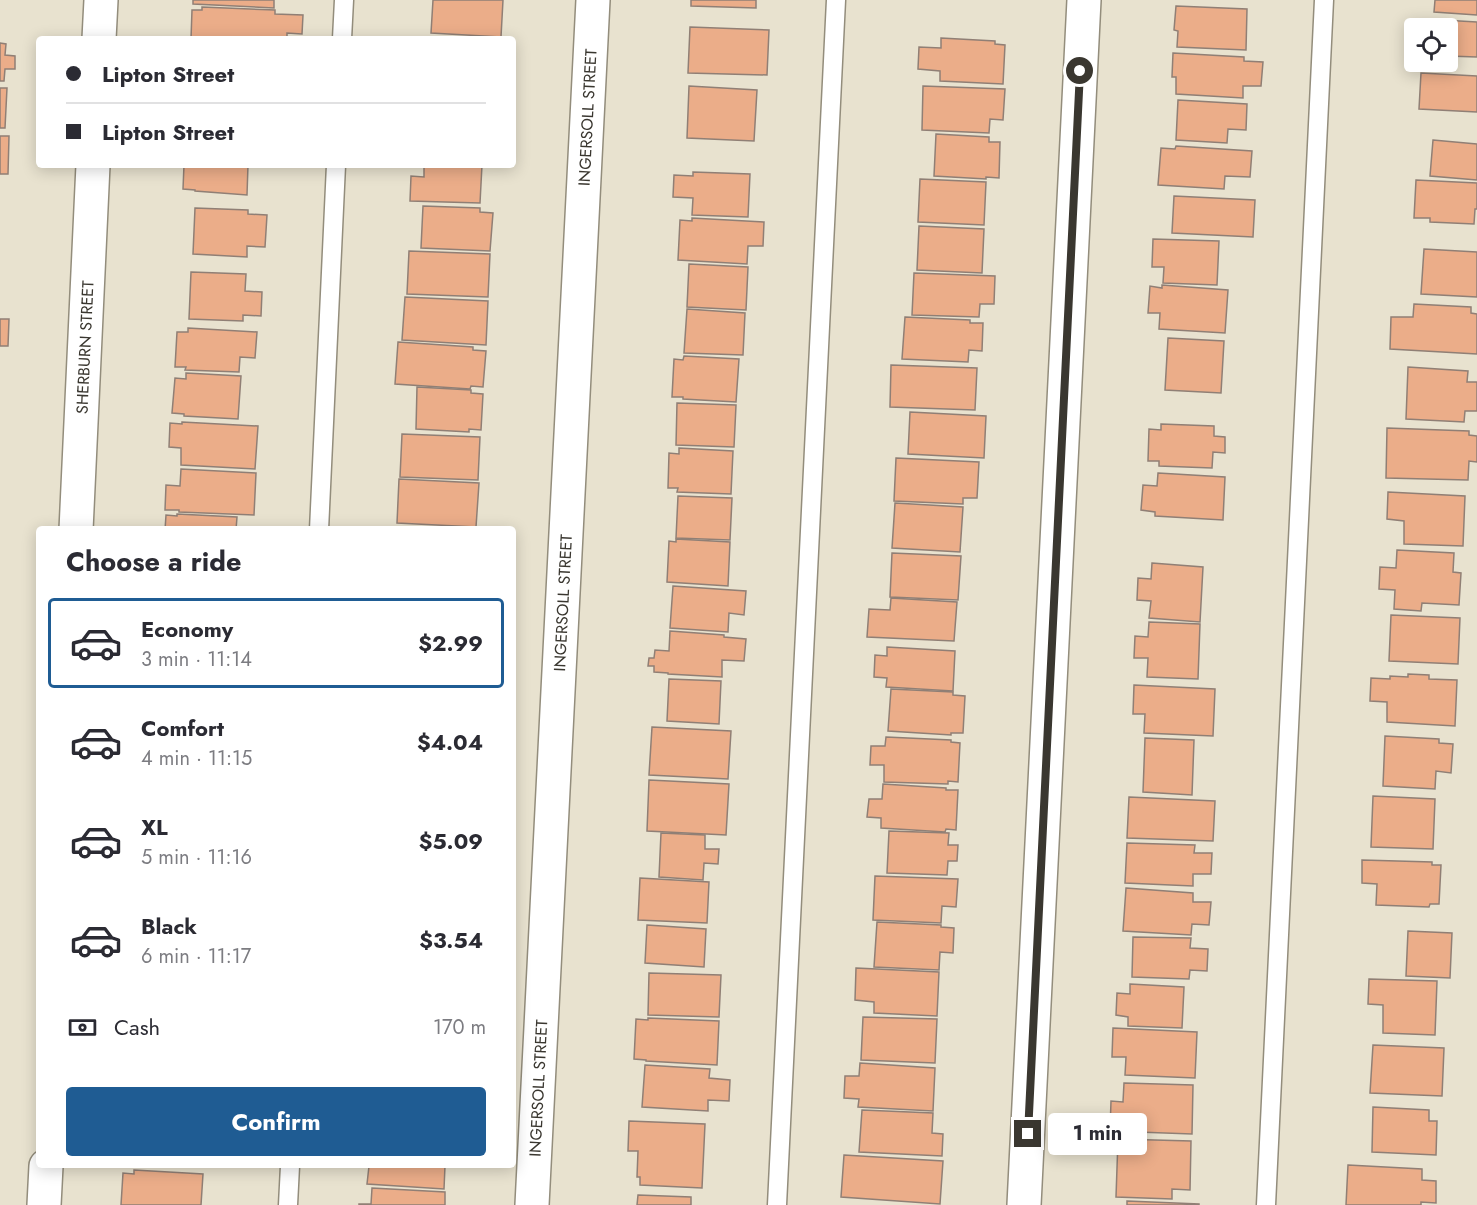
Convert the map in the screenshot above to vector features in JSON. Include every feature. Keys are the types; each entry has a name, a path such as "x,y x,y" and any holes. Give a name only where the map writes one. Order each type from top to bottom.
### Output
{"street":[{"path":"99,36 101,0"},
{"name":"INGERSOLL STREET","path":"532,1205 593,0"},
{"path":"1024,1205 1084,0"},
{"name":"SHERBURN STREET","path":"76,526 93,168"},
{"path":"44,1205 46,1168"}],"lane":[{"path":"342,36 344,0"},
{"path":"777,1205 836,0"},
{"path":"1266,1205 1324,0"},
{"path":"319,526 336,168"},
{"path":"288,1205 290,1168"}],"building":[{"path":"193,0 274,0 274,8 193,4"},
{"path":"433,0 503,0 501,36 431,33"},
{"path":"691,0 756,0 756,8 691,6"},
{"path":"1435,0 1477,0 1477,15 1434,12"},
{"path":"1176,6 1247,9 1246,50 1177,47 1178,31 1174,30"},
{"path":"202,7 275,10 275,14 303,15 302,34 191,36 192,10 202,10"},
{"path":"1458,21 1477,22 1477,57 1458,56"},
{"path":"690,27 769,30 767,75 688,73"},
{"path":"941,38 995,41 995,44 1005,45 1003,84 940,81 940,71 918,69 919,47 941,48"},
{"path":"0,43 6,44 5,55 15,56 15,69 5,69 4,81 0,81"},
{"path":"1173,53 1244,57 1244,61 1263,62 1261,86 1243,86 1243,98 1176,94 1176,77 1172,77"},
{"path":"1421,73 1477,76 1477,112 1419,109"},
{"path":"689,86 757,90 754,141 687,138"},
{"path":"923,86 1005,89 1003,120 990,119 989,133 922,130"},
{"path":"0,88 7,88 5,128 0,128"},
{"path":"1178,100 1247,104 1246,130 1228,129 1227,143 1176,140"},
{"path":"936,134 989,137 989,142 1000,142 999,178 934,176"},
{"path":"0,136 9,136 8,174 0,174"},
{"path":"1433,140 1477,144 1477,180 1430,176"},
{"path":"1176,146 1252,151 1250,177 1225,176 1224,189 1158,185 1161,148 1175,149"},
{"path":"184,168 248,168 247,195 183,189"},
{"path":"424,168 482,168 480,203 410,201 411,176 424,177"},
{"path":"693,172 750,174 748,217 692,215 693,198 673,197 674,175 693,176"},
{"path":"920,179 986,182 984,225 918,222"},
{"path":"1416,180 1477,183 1477,209 1475,209 1474,224 1430,222 1430,218 1414,218"},
{"path":"1174,196 1255,200 1253,237 1172,233"},
{"path":"423,206 480,208 480,212 493,213 490,251 421,248"},
{"path":"195,208 248,210 248,214 267,215 265,247 247,246 247,257 193,254"},
{"path":"692,218 764,222 763,246 748,246 747,264 678,260 680,220 692,221"},
{"path":"919,226 984,229 982,273 917,270"},
{"path":"1153,239 1219,241 1217,285 1163,283 1164,267 1152,267"},
{"path":"1424,249 1477,252 1477,297 1421,294"},
{"path":"409,251 490,254 488,297 407,294"},
{"path":"689,264 748,267 746,310 687,307"},
{"path":"191,272 246,274 245,291 262,292 261,316 243,315 243,321 189,319"},
{"path":"914,273 995,276 994,304 980,304 979,317 912,315"},
{"path":"1162,285 1228,290 1225,333 1159,329 1160,313 1148,313 1150,286 1162,288"},
{"path":"405,297 488,301 486,345 402,340"},
{"path":"1414,304 1471,307 1471,313 1477,314 1477,354 1390,349 1391,317 1413,317"},
{"path":"687,309 745,313 743,355 684,353"},
{"path":"905,317 970,320 970,323 983,323 982,351 969,350 968,362 902,359"},
{"path":"0,319 9,319 8,346 0,346"},
{"path":"188,328 257,332 255,358 240,357 239,372 185,370 186,367 175,367 177,332 188,332"},
{"path":"1168,338 1224,341 1221,393 1165,390"},
{"path":"398,342 473,347 473,350 486,351 483,387 471,386 470,389 395,384"},
{"path":"684,356 739,359 736,402 672,397 674,359 683,360"},
{"path":"891,365 977,368 975,410 890,407"},
{"path":"1408,367 1468,371 1467,382 1477,382 1477,411 1465,411 1464,422 1406,419"},
{"path":"186,373 241,376 238,419 184,416 184,414 172,413 175,378 186,379"},
{"path":"417,387 471,390 471,393 483,394 481,430 469,429 469,432 416,429"},
{"path":"677,403 736,405 734,447 676,445"},
{"path":"910,412 986,416 984,458 908,454"},
{"path":"182,422 258,426 255,469 181,465 181,448 169,447 170,423 182,424"},
{"path":"1161,424 1214,426 1214,436 1225,437 1225,453 1213,452 1212,468 1159,466 1159,461 1148,461 1149,429 1161,430"},
{"path":"1387,428 1469,431 1469,435 1477,436 1477,462 1469,461 1468,480 1386,478"},
{"path":"402,434 480,437 478,480 400,477"},
{"path":"679,448 733,451 731,494 677,492 678,488 668,488 669,453 679,454"},
{"path":"896,458 979,462 977,498 963,498 963,504 894,501"},
{"path":"181,469 256,473 254,515 165,510 166,485 180,486"},
{"path":"1158,473 1225,477 1223,520 1155,516 1155,512 1141,510 1143,485 1157,486"},
{"path":"399,479 479,483 476,526 397,523"},
{"path":"1388,492 1465,496 1463,546 1404,544 1404,521 1387,519"},
{"path":"678,496 732,498 730,540 676,538"},
{"path":"895,503 963,507 960,552 892,548"},
{"path":"177,514 237,517 236,526 165,526 166,515 177,516"},
{"path":"676,539 730,542 728,586 667,582 669,541 676,542"},
{"path":"1397,550 1454,553 1453,572 1461,573 1459,605 1422,603 1421,611 1394,609 1395,590 1379,589 1380,567 1396,568"},
{"path":"892,553 961,556 958,600 890,597"},
{"path":"1152,563 1203,567 1200,622 1149,618 1151,601 1137,600 1138,578 1151,579"},
{"path":"673,586 746,591 744,615 729,613 728,632 670,628"},
{"path":"891,598 957,602 954,641 867,637 869,609 890,610"},
{"path":"1391,615 1460,618 1458,664 1389,661"},
{"path":"1149,622 1200,624 1198,679 1147,677 1148,658 1134,658 1135,636 1148,637"},
{"path":"670,631 746,639 744,661 722,660 722,677 654,672 654,666 648,666 649,658 654,658 655,650 669,651"},
{"path":"887,647 955,651 953,691 886,687 887,678 874,677 875,655 887,656"},
{"path":"1408,674 1429,675 1429,679 1457,680 1455,726 1387,722 1387,702 1370,701 1371,678 1390,679 1390,676 1408,677"},
{"path":"669,679 721,681 719,724 667,721"},
{"path":"1134,685 1215,689 1213,736 1144,733 1145,714 1133,714"},
{"path":"891,689 953,692 953,695 965,696 963,733 951,733 951,735 888,731"},
{"path":"652,727 731,731 728,779 649,775"},
{"path":"1385,736 1439,739 1439,743 1453,744 1451,773 1436,771 1435,789 1383,786"},
{"path":"886,737 951,740 951,742 960,743 958,782 948,781 948,784 884,782 884,765 870,765 871,746 885,746"},
{"path":"1145,738 1194,740 1192,795 1143,792"},
{"path":"649,780 729,784 726,835 647,831"},
{"path":"883,784 958,790 956,830 946,829 945,832 881,828 881,818 867,817 869,799 882,799"},
{"path":"1373,796 1435,799 1433,849 1371,847"},
{"path":"1129,797 1215,801 1213,841 1127,838"},
{"path":"889,831 949,833 948,845 958,845 957,861 948,861 947,875 887,873"},
{"path":"661,833 705,835 705,849 719,849 718,864 704,863 703,880 659,877"},
{"path":"1127,843 1195,845 1194,853 1212,853 1211,874 1193,874 1193,886 1125,883"},
{"path":"1362,860 1432,862 1432,865 1441,865 1439,904 1430,904 1429,907 1376,905 1377,884 1362,883"},
{"path":"875,876 958,879 956,907 942,906 941,923 873,920"},
{"path":"640,878 709,882 707,923 638,920"},
{"path":"1126,888 1193,893 1193,902 1211,902 1209,925 1192,924 1191,935 1123,931"},
{"path":"877,922 941,925 941,927 954,928 953,953 940,952 939,970 874,967"},
{"path":"647,925 706,929 704,967 645,963"},
{"path":"1408,931 1452,933 1450,978 1406,976"},
{"path":"1133,937 1191,938 1190,948 1208,949 1207,971 1190,970 1189,979 1132,977"},
{"path":"856,968 939,972 937,1016 874,1013 874,1002 855,1000"},
{"path":"649,973 721,975 719,1017 648,1015"},
{"path":"1369,979 1437,981 1435,1035 1383,1033 1383,1005 1368,1004"},
{"path":"1130,984 1184,987 1182,1028 1128,1026 1128,1017 1116,1015 1117,993 1130,994"},
{"path":"863,1017 937,1019 935,1063 861,1060"},
{"path":"648,1018 719,1021 717,1065 634,1059 636,1019 648,1020"},
{"path":"1113,1028 1197,1032 1195,1078 1125,1075 1126,1057 1112,1057"},
{"path":"1373,1045 1444,1048 1442,1096 1370,1093"},
{"path":"860,1063 935,1068 933,1111 858,1107 859,1099 844,1098 845,1076 859,1076"},
{"path":"645,1065 710,1069 709,1078 730,1080 729,1101 708,1100 708,1111 642,1107"},
{"path":"1124,1083 1193,1085 1192,1134 1110,1131 1111,1101 1123,1102"},
{"path":"1373,1107 1429,1110 1429,1121 1437,1121 1436,1155 1372,1152"},
{"path":"862,1110 933,1113 932,1133 943,1134 942,1156 859,1152"},
{"path":"629,1121 705,1124 702,1188 640,1185 640,1177 637,1177 638,1151 628,1151"},
{"path":"1118,1139 1191,1141 1190,1190 1172,1189 1172,1199 1116,1197"},
{"path":"844,1155 943,1161 940,1204 841,1197"},
{"path":"1348,1165 1422,1169 1422,1180 1436,1181 1436,1203 1346,1205"},
{"path":"369,1168 445,1168 444,1189 367,1184"},
{"path":"134,1170 203,1174 201,1205 121,1205 123,1173 134,1174"},
{"path":"372,1188 445,1192 445,1205 359,1205 371,1204"},
{"path":"638,1195 691,1197 691,1205 637,1205"},
{"path":"1127,1201 1199,1204 1199,1205 1127,1205"}],"route":[{"path":"1028,1134 1080,71"}]}
